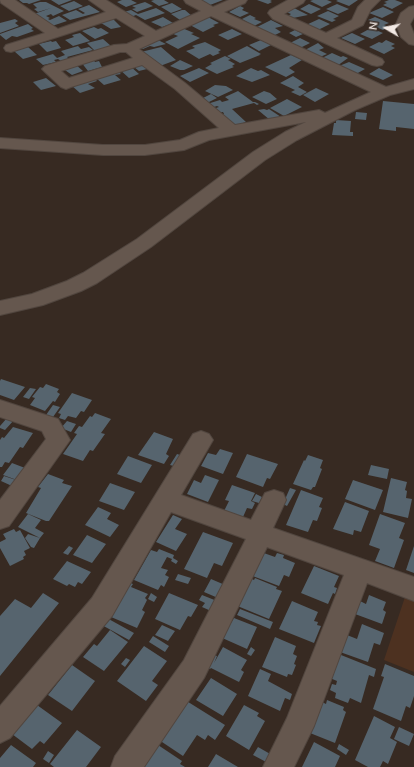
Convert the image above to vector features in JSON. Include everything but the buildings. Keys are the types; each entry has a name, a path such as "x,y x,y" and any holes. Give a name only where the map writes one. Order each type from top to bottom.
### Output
{"street":[{"path":"6,0 56,34"},
{"path":"96,0 155,36"},
{"path":"191,0 212,12 384,92"},
{"path":"144,59 66,84 50,69 119,48 129,48 240,0"},
{"path":"298,0 274,13 377,62"},
{"path":"326,38 354,25 365,7 373,0"},
{"path":"414,10 406,16 403,24 406,34 414,41"},
{"path":"11,48 117,13"},
{"path":"129,48 180,86 232,131"},
{"path":"0,308 36,300 74,286 110,266 144,243 259,156 291,136 328,117 384,92 414,84"},
{"path":"0,143 103,150 145,150 184,145 204,136 317,114 328,117"},
{"path":"0,408 50,425 58,440 0,519"},
{"path":"0,728 102,607 201,440"},
{"path":"166,500 414,589"},
{"path":"126,767 194,669 260,533 274,500"},
{"path":"278,767 299,726 359,569"}],"shaded area":[{"path":"406,594 414,597 414,672 384,660"}]}
